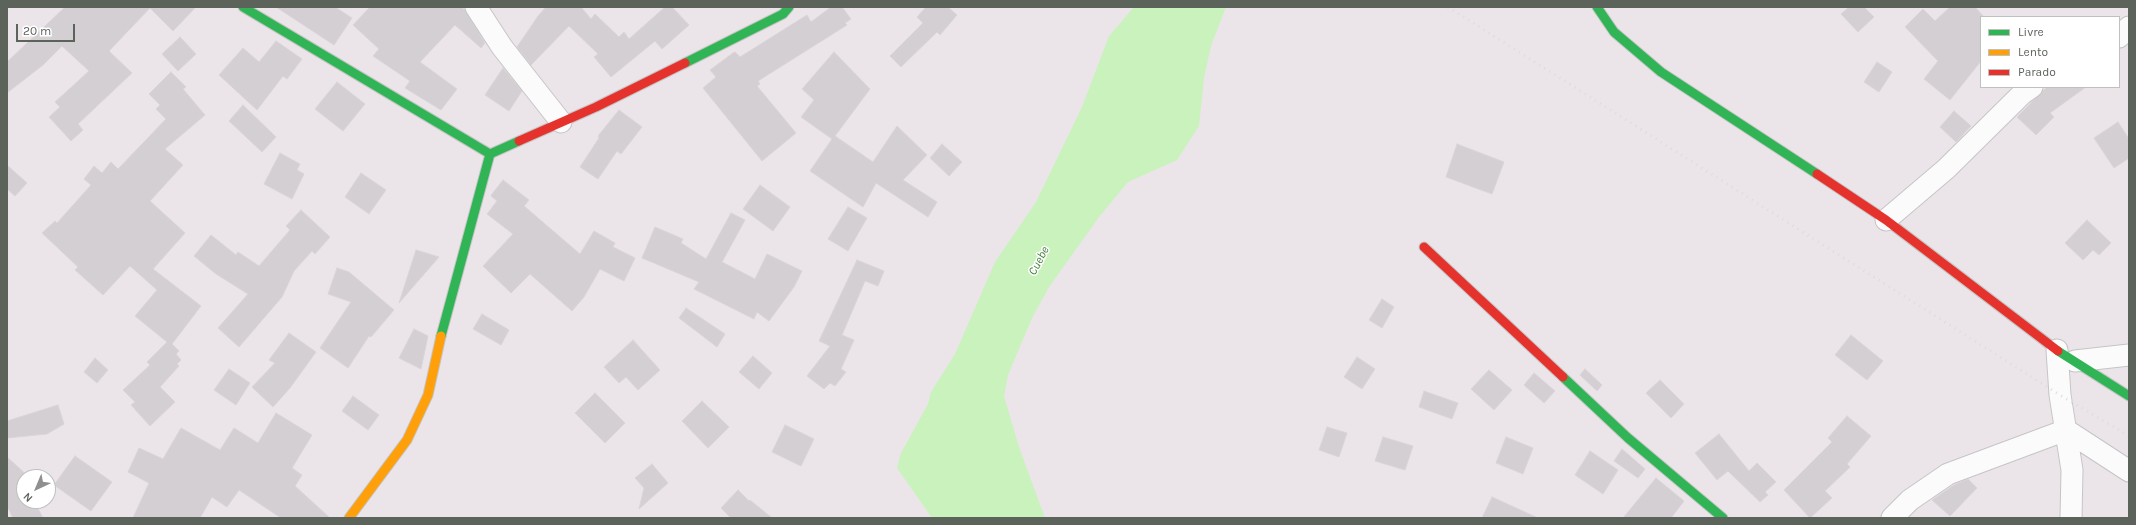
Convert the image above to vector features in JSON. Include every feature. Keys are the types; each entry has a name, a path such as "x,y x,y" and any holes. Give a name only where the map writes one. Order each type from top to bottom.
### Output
{"street":[{"path":"243,7 490,154"},
{"path":"476,7 502,47 561,122"},
{"path":"490,154 596,107 783,14 790,7"},
{"path":"1597,7 1614,32 1660,72 1886,220 2058,350 2129,396"},
{"path":"2120,36 2129,27"},
{"path":"1886,220 1946,168 2022,94 2031,88"},
{"path":"350,518 407,440 428,395 448,305 490,154"},
{"path":"1424,247 1628,438 1722,518"},
{"path":"2058,350 2060,395 2072,470 2071,518"},
{"path":"2075,361 2129,354"},
{"path":"2066,430 2129,471"},
{"path":"1892,518 1910,500 1948,474 2066,430"}],"water":[{"name":"Cuebe","path":"1134,7 1226,7 1211,46 1204,78 1199,126 1177,160 1128,182 1099,217 1049,287 1032,318 1008,375 1004,396 1019,447 1045,518 932,518 897,468 901,453 928,404 931,392 955,354 995,262 1036,202 1082,107 1109,36"}],"building":[{"path":"65,7 196,7 173,31 150,8 109,51 132,73 78,124 83,130 71,141 49,117 60,107 55,102 89,71 62,46 43,65 7,93 7,62"},
{"path":"276,7 335,7 352,18 334,45"},
{"path":"370,7 461,7 465,10 485,43 481,48 455,25 420,62 457,89 441,110 405,88 410,81 373,56 379,49 353,25"},
{"path":"546,7 581,7 591,19 595,14 619,37 624,32 629,39 665,7 672,7 689,25 662,49 655,41 611,77 594,57 598,54 569,26 531,65 517,47"},
{"path":"831,7 842,7 851,19 845,23 847,25 758,81 760,84 757,86 796,133 762,161 703,88 716,77 710,70 733,53 735,52 740,57 807,15 811,22"},
{"path":"926,7 948,7 957,15 940,35 937,32 901,67 890,56 923,23 917,17"},
{"path":"1849,7 1864,7 1874,17 1858,32 1841,14"},
{"path":"1950,7 1975,7 1983,16 1980,16 1980,62 1950,100 1924,79 1938,61 1905,27 1923,9 1935,21"},
{"path":"180,37 196,54 178,71 162,54"},
{"path":"276,41 302,59 287,79 283,76 257,110 219,75 243,48 259,62"},
{"path":"834,52 870,89 835,136 873,162 897,126 927,155 903,180 937,202 928,217 876,183 863,207 810,171 832,139 801,117 814,100 802,89"},
{"path":"1877,62 1892,72 1879,92 1864,82"},
{"path":"503,68 522,91 509,111 485,95"},
{"path":"171,72 186,87 183,89 205,115 165,149 183,165 150,201 185,233 153,269 201,306 172,344 179,351 176,354 181,360 177,364 179,366 160,387 175,402 150,426 131,405 135,402 123,390 150,365 147,362 167,342 135,316 157,290 130,266 103,295 75,270 78,267 42,233 55,221 57,223 91,185 84,179 94,166 102,173 111,162 118,169 166,119 156,109 160,105 149,94"},
{"path":"337,82 365,104 343,131 315,109"},
{"path":"2046,88 2085,88 2050,113 2054,117 2036,135 2017,117"},
{"path":"243,105 276,137 262,152 229,121"},
{"path":"619,110 642,127 621,154 617,151 598,179 580,167 599,138 598,136"},
{"path":"1954,111 1971,126 1956,142 1940,127"},
{"path":"2118,122 2129,139 2129,158 2114,168 2094,138"},
{"path":"942,144 962,162 949,176 930,158"},
{"path":"1457,144 1504,162 1492,194 1446,177"},
{"path":"280,153 300,164 297,170 304,174 292,199 264,184"},
{"path":"7,165 27,183 15,196 7,189"},
{"path":"361,173 386,190 369,214 345,197"},
{"path":"503,180 529,200 524,206 580,254 594,231 615,243 613,247 635,258 624,281 600,269 584,297 572,311 530,274 511,293 483,266 513,234 487,214 497,201 491,196"},
{"path":"760,185 790,207 773,231 743,209"},
{"path":"848,207 867,218 848,251 828,239"},
{"path":"301,210 330,237 315,254 312,251 294,271 282,297 239,347 218,328 248,294 216,274 194,256 211,235 236,255 238,252 259,266 290,230 286,226"},
{"path":"731,213 745,220 722,262 755,279 767,254 802,271 794,287 769,321 757,312 754,319 694,289 699,282 642,258 655,227 683,239 681,243 706,259"},
{"path":"2087,220 2111,243 2099,255 2093,250 2083,260 2065,243"},
{"path":"416,250 439,257 399,303"},
{"path":"857,260 884,271 878,286 865,281 842,335 854,340 841,369 846,372 835,386 830,383 824,389 807,376 830,346 819,341"},
{"path":"337,268 349,272 394,310 371,337 369,336 348,368 320,348 351,302 328,294"},
{"path":"1382,299 1394,307 1382,328 1369,320"},
{"path":"686,308 725,334 717,347 679,318"},
{"path":"482,314 509,330 501,345 473,329"},
{"path":"414,329 428,336 421,369 399,358"},
{"path":"289,333 316,352 290,388 273,407 252,387 275,363 269,360"},
{"path":"1851,335 1883,361 1867,380 1835,355"},
{"path":"633,340 660,370 638,390 626,377 619,383 604,367"},
{"path":"753,356 772,373 759,389 739,372"},
{"path":"1357,357 1375,369 1362,389 1344,377"},
{"path":"95,358 108,370 97,383 84,372"},
{"path":"229,369 250,383 236,405 214,390"},
{"path":"1585,369 1602,385 1597,391 1580,375"},
{"path":"1489,370 1512,390 1494,410 1471,389"},
{"path":"1534,373 1555,391 1544,403 1524,385"},
{"path":"1660,380 1684,404 1671,418 1646,393"},
{"path":"1424,391 1458,403 1452,419 1419,407"},
{"path":"595,393 625,423 605,443 575,413"},
{"path":"353,396 379,415 368,430 342,411"},
{"path":"702,401 729,427 708,448 682,421"},
{"path":"58,405 64,424 47,434 7,438 7,421"},
{"path":"276,413 312,435 292,468 302,475 295,486 330,518 281,518 239,490 227,507 212,497 200,518 133,518 149,483 128,472 139,448 163,459 181,428 220,450 234,428 258,443"},
{"path":"1847,416 1871,436 1847,464 1850,467 1825,491 1832,498 1810,518 1784,490 1832,442 1828,438"},
{"path":"785,425 814,439 801,466 772,452"},
{"path":"1327,427 1347,433 1339,457 1319,450"},
{"path":"1719,434 1749,471 1757,463 1776,482 1765,492 1768,495 1760,502 1728,471 1717,480 1695,453"},
{"path":"1383,437 1413,446 1405,470 1375,461"},
{"path":"1506,437 1533,448 1523,474 1496,463"},
{"path":"1622,449 1645,469 1638,478 1614,461"},
{"path":"1590,451 1618,470 1603,494 1575,475"},
{"path":"75,456 112,482 91,511 56,486 56,482"},
{"path":"7,457 20,469 16,469 16,509 38,509 43,518 13,518 7,506"},
{"path":"652,464 668,483 639,509 644,488 635,478"},
{"path":"1656,478 1684,501 1671,518 1623,518"},
{"path":"1968,479 1977,488 1950,516 1932,500 1954,485"},
{"path":"738,490 749,501 750,500 772,518 731,518 721,508"},
{"path":"1492,497 1538,518 1482,518"}],"railway":[{"path":"1448,7 2060,395 2129,436"}],"traffic: fast":[{"path":"243,7 490,154 519,141"},
{"path":"685,63 783,14 789,7"},
{"path":"1597,7 1614,32 1661,72 1817,174"},
{"path":"441,336 490,154"},
{"path":"2058,351 2129,396"},
{"path":"1563,377 1628,438 1723,518"}],"traffic: slow":[{"path":"349,518 407,440 428,395 441,336"}],"traffic: jam":[{"path":"519,141 596,107 685,63"},
{"path":"1817,174 1886,220 2058,351"},
{"path":"1424,247 1563,377"}]}
